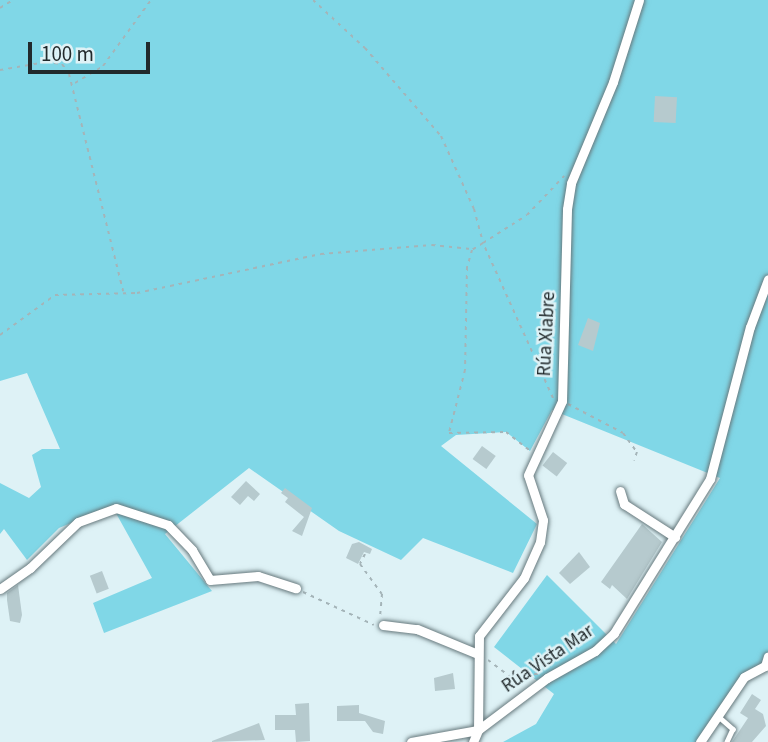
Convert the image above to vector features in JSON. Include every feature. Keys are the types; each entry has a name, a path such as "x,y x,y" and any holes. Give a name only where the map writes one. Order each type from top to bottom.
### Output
{"street":[{"name":"Rúa Xiabre","path":"478,730 479,636 524,578 540,542 543,520 528,475 562,401 567,209 579,160 613,82 639,0"},
{"name":"Rúa Vista Mar","path":"478,730 547,678 607,642 676,537 716,463 750,327 768,279"},
{"path":"620,491 624,504 676,537"},
{"path":"0,589 30,568 78,522 116,508 168,525 192,550 210,580 258,576 296,588"},
{"path":"383,625 417,629 478,654"},
{"path":"700,742 744,677 765,666 768,656"},
{"path":"411,742 478,730"},
{"path":"473,742 478,730"}],"lane":[{"path":"716,715 733,729 727,742"}],"path":[{"path":"0,8 13,0"},
{"path":"74,84 103,66 151,0"},
{"path":"313,0 365,48 441,136 457,164 482,243 547,390 562,401 623,433 638,452 635,460"},
{"path":"0,70 62,64 74,84 124,292"},
{"path":"0,335 55,295 124,292 321,254 432,245 471,250 527,215 579,160"},
{"path":"471,250 465,370 449,433 506,432 535,461"},
{"path":"296,588 331,607 383,625 382,594 360,564 365,554"},
{"path":"478,654 509,676 538,673 547,678"}],"shaded area":[{"path":"0,0 768,0 768,656 765,666 743,677 699,742 503,742 536,724 554,694 494,647 547,575 616,644 720,478 552,410 530,451 506,432 456,435 441,446 537,524 513,573 423,538 401,560 339,531 249,468 165,534 212,591 104,633 93,603 152,578 112,506 59,528 27,560 4,529 0,534 0,483 29,498 41,487 32,455 42,449 60,449 27,373 0,381"}],"building":[{"path":"655,96 677,97 676,123 654,122"},
{"path":"588,318 600,323 593,351 578,345"},
{"path":"482,446 496,456 486,469 473,459"},
{"path":"553,452 567,463 557,476 543,465"},
{"path":"246,481 260,494 254,501 248,496 240,505 231,497"},
{"path":"285,488 312,508 302,536 292,531 304,517 285,502 288,498 281,493"},
{"path":"642,524 662,542 627,599 612,585 610,589 601,582"},
{"path":"359,542 372,549 370,554 364,552 358,564 346,558 352,544"},
{"path":"579,552 590,567 570,584 559,573"},
{"path":"102,571 109,589 97,593 90,576"},
{"path":"18,585 22,615 20,623 10,621 7,600 7,593"},
{"path":"453,673 455,689 435,691 434,678"},
{"path":"752,694 761,700 755,709 763,714 766,726 752,742 732,742 748,718 740,713"},
{"path":"309,703 310,741 296,742 295,730 275,730 275,715 296,715 295,704"},
{"path":"359,705 359,713 385,721 383,734 373,732 365,721 337,721 337,706"},
{"path":"259,723 265,740 212,742 212,741"}]}
